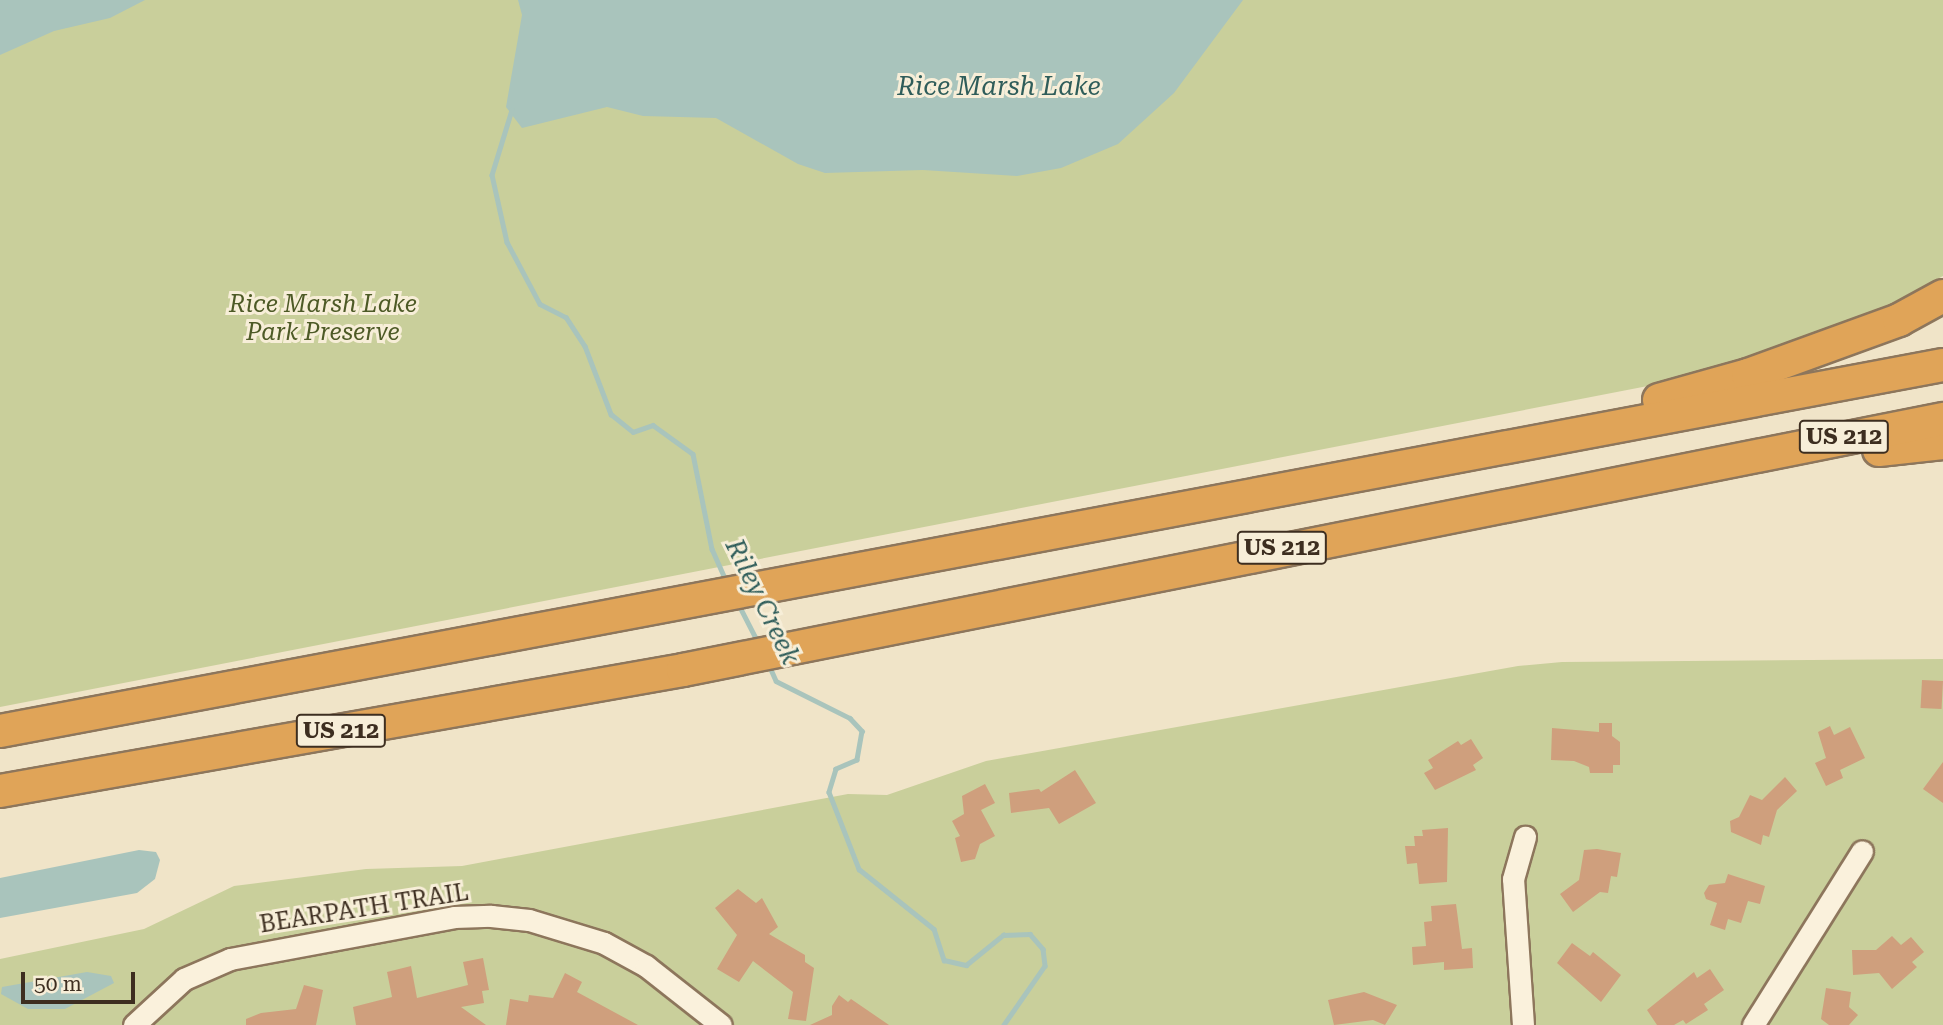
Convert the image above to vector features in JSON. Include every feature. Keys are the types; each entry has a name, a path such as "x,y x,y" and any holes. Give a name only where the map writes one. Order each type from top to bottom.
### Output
{"highway":[{"path":"1568,433 1761,370 1899,320 1943,296"},
{"name":"US 212","path":"0,731 1568,433 1943,365"},
{"name":"US 212","path":"0,792 683,670 820,640 1943,419"},
{"path":"1745,456 1801,458 1943,443"}],"street":[{"path":"1523,1025 1513,878 1525,837"},
{"path":"1753,1025 1862,851"},
{"name":"BEARPATH TRAIL","path":"134,1025 184,979 230,959 454,917 491,916 530,920 604,943 646,966 721,1025"}],"green space":[{"name":"Rice Marsh Lake Park Preserve","path":"0,0 1943,0 1943,276 1844,329 1658,384 0,707"},
{"path":"1943,659 1943,1025 0,1025 0,959 144,929 234,886 366,869 462,866 848,794 887,795 986,761 1518,666 1562,662"}],"water":[{"path":"0,0 145,0 110,18 54,31 0,55"},
{"name":"Rice Marsh Lake","path":"518,0 1243,0 1174,93 1118,144 1061,168 1017,176 923,170 825,173 798,164 716,118 643,116 607,107 522,128 506,107 522,15"},
{"path":"139,850 156,852 160,860 155,879 137,893 0,918 0,878"},
{"path":"87,972 111,976 114,983 65,1009 28,1009 1,994 2,987"}],"building":[{"path":"1922,680 1943,681 1942,709 1921,708"},
{"path":"1599,723 1612,723 1612,736 1620,742 1620,765 1613,765 1613,773 1590,773 1589,767 1574,761 1551,760 1552,728 1599,732"},
{"path":"1830,726 1834,735 1850,727 1865,758 1840,770 1843,778 1826,786 1815,763 1826,758 1818,732"},
{"path":"1471,739 1483,758 1473,765 1476,770 1435,790 1424,773 1433,768 1428,760 1458,741 1461,745"},
{"path":"1943,762 1943,803 1923,789"},
{"path":"1075,770 1096,803 1059,824 1049,808 1011,813 1009,793 1039,789 1041,792"},
{"path":"1785,777 1797,791 1777,810 1769,837 1763,835 1761,845 1731,832 1730,821 1739,817 1750,795 1762,800"},
{"path":"985,784 995,803 981,810 995,836 980,844 975,859 961,862 955,838 960,836 952,821 964,814 962,796"},
{"path":"1448,828 1447,882 1419,884 1417,863 1407,864 1405,846 1415,846 1414,836 1423,836 1422,830"},
{"path":"1584,850 1621,853 1617,877 1611,876 1608,893 1600,892 1573,912 1560,894 1579,880"},
{"path":"1728,874 1765,886 1760,904 1748,901 1741,923 1728,919 1725,930 1710,925 1717,903 1706,899 1704,893 1709,885 1725,883"},
{"path":"738,889 756,903 762,898 778,927 769,934 805,955 805,962 814,968 806,1021 788,1019 793,992 753,961 739,982 717,969 737,935 715,908"},
{"path":"1456,904 1462,949 1472,948 1473,968 1444,970 1444,962 1413,965 1412,947 1426,946 1424,922 1432,921 1431,906"},
{"path":"1892,936 1901,945 1911,937 1924,952 1912,962 1917,967 1892,989 1879,973 1853,975 1852,950 1876,950"},
{"path":"1572,943 1590,956 1593,952 1621,975 1601,1002 1557,963"},
{"path":"483,958 489,990 482,991 484,1003 461,1007 486,1025 356,1025 353,1007 392,997 387,972 411,966 417,998 468,985 463,962"},
{"path":"1710,969 1724,990 1704,1004 1708,1010 1686,1024 1683,1020 1674,1025 1657,1025 1647,1010 1694,972 1697,978"},
{"path":"565,973 582,982 577,992 638,1025 506,1025 510,999 528,1002 529,995 553,998"},
{"path":"304,985 323,990 316,1025 246,1025 246,1019 261,1013 296,1009"},
{"path":"1826,988 1851,992 1849,1007 1858,1015 1849,1025 1829,1025 1821,1019"},
{"path":"1364,992 1397,1005 1385,1025 1373,1020 1334,1025 1328,1000"},
{"path":"839,995 848,1002 851,999 889,1025 810,1025 832,1015 832,1006"}],"waterway":[{"name":"Riley Creek","path":"512,110 492,175 507,242 540,304 566,317 585,346 611,414 633,432 653,425 693,454 712,549 727,582"},
{"name":"Riley Creek","path":"739,605 759,644"},
{"name":"Riley Creek","path":"769,665 776,681 850,718 862,731 857,760 836,769 829,792 859,869 934,929 944,960 966,965 1003,935 1030,934 1043,949 1045,966 1004,1025"}]}
